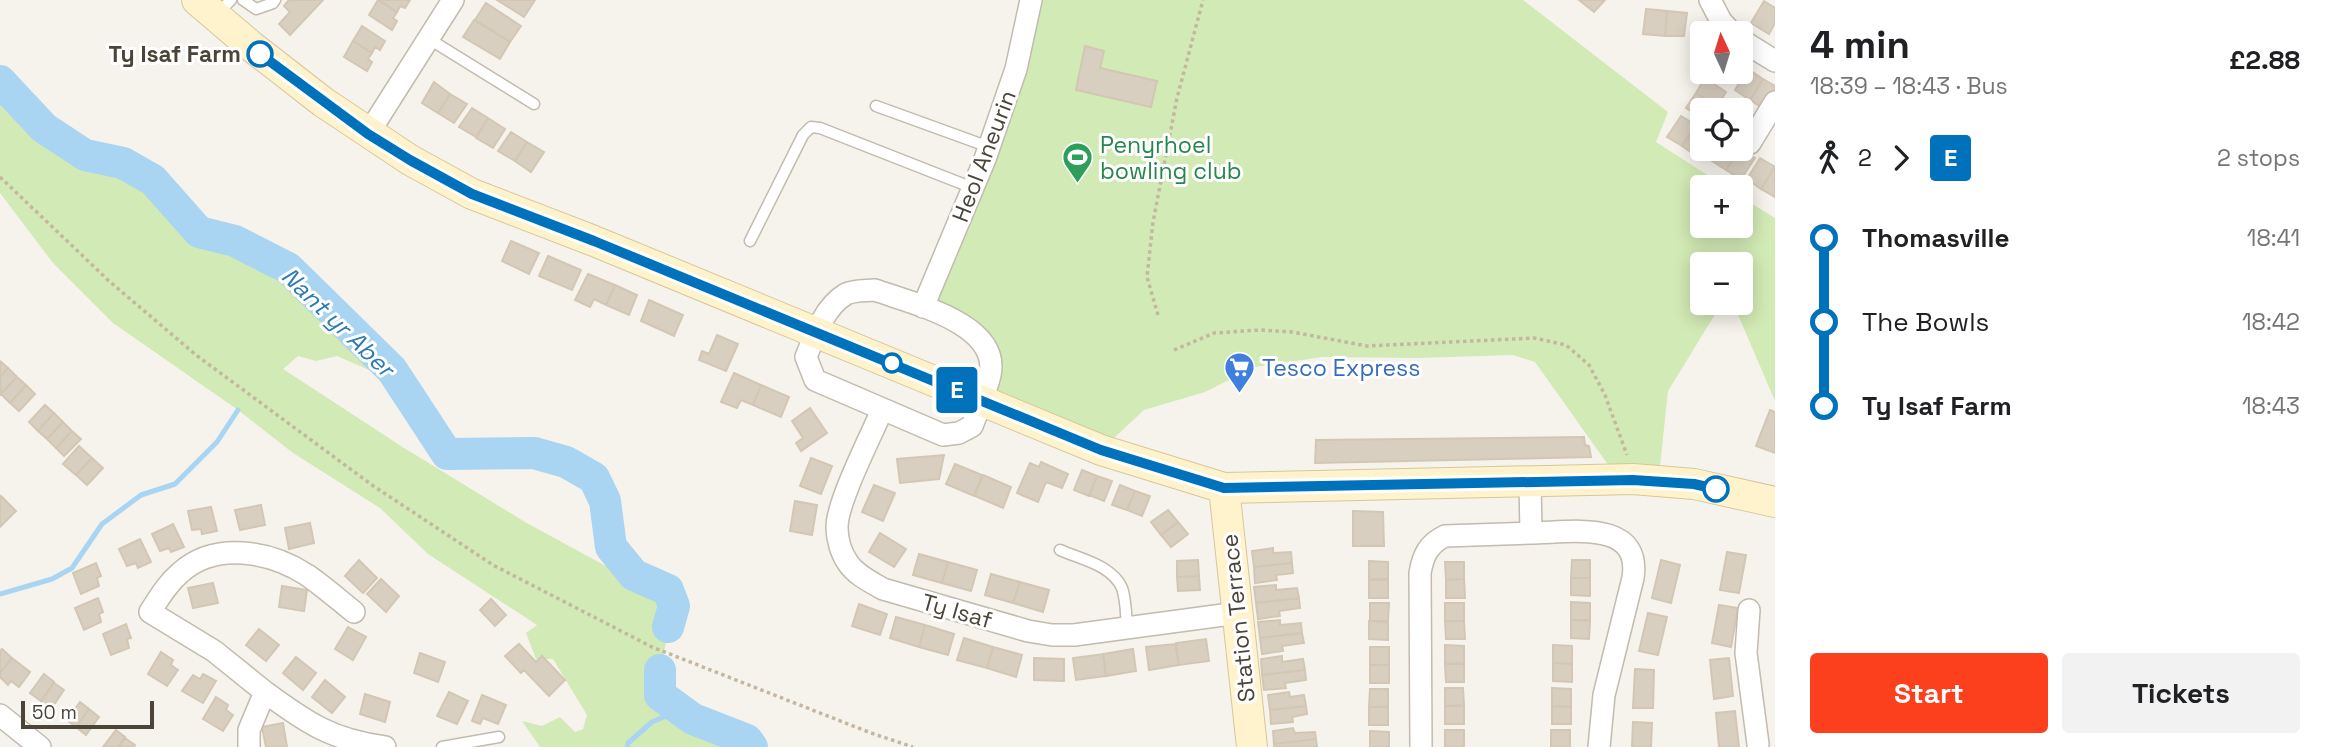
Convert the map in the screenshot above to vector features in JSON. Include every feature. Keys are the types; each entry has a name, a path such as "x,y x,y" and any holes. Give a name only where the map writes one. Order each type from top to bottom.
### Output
{"main road":[{"path":"215,5 286,74 368,134 472,194 594,241 1101,450 1224,488 1633,480 1694,484 1775,502"},
{"name":"Station Terrace","path":"1224,488 1252,747"}],"street":[{"path":"368,134 453,0"},
{"name":"Heol Aneurin","path":"923,307 989,147 1016,69 1031,0"},
{"path":"1710,0 1721,21"},
{"path":"1754,48 1775,61"},
{"path":"1753,140 1775,102"},
{"path":"875,290 963,324 981,341 989,354 990,374 972,426 959,433 943,435 815,380 806,357 815,332 833,306 845,295 875,290"},
{"name":"Ty Isaf","path":"882,410 841,508 837,526 840,547 849,564 863,578 883,589 1028,631 1052,635 1074,635 1238,613"},
{"path":"1530,482 1531,533"},
{"path":"1421,747 1420,573 1425,554 1430,546 1444,536 1531,533 1611,534 1621,540 1633,559 1633,578 1604,695 1599,747"},
{"path":"354,612 307,575 288,565 244,552 209,556 181,572 167,586 150,612 215,651 305,722 332,736 385,747"},
{"path":"1749,610 1746,653 1765,716 1758,744"},
{"path":"248,747 249,730 265,692"},
{"path":"0,715 40,747"}],"lane":[{"path":"243,0 256,9 275,0"},
{"path":"429,39 534,104"},
{"path":"876,106 989,147"},
{"path":"750,241 803,135 811,127 817,127 973,188"},
{"path":"1060,550 1109,571 1116,579 1122,589 1127,627"},
{"path":"443,747 499,737"}],"path":[{"path":"1157,315 1147,277 1153,222 1177,99 1203,0"},
{"path":"0,177 109,281 196,355 372,485 493,565 652,647 913,747"},
{"path":"1174,350 1214,333 1260,330 1292,332 1367,346 1534,338 1566,345 1588,365 1605,395 1622,439 1633,480"}],"green space":[{"path":"1031,0 1523,0 1668,112 1656,142 1707,175 1690,175 1690,238 1753,238 1753,204 1775,218 1775,401 1738,315 1753,315 1753,252 1690,252 1690,315 1715,315 1668,391 1660,466 1611,469 1535,362 1513,355 1322,357 1255,367 1205,392 1144,410 1101,450 981,400 989,354 923,307"},
{"path":"0,81 44,128 85,155 123,163 153,180 199,232 235,241 288,268 392,370 401,384 337,356 316,361 298,356 283,369 525,522 613,570 634,575 668,590 674,606 660,670 660,695 693,719 747,740 752,747 540,747 522,721 542,726 560,717 575,732 583,729 587,715 553,659 536,659 526,633 537,625 428,554 380,508 293,453 238,410 113,323 53,263 0,193"}],"building":[{"path":"289,0 323,0 290,35 279,24 290,12 284,6"},
{"path":"378,0 397,12 393,18 397,21 392,30 369,15"},
{"path":"379,0 410,0 405,8 400,6 397,12"},
{"path":"497,0 535,0 524,17"},
{"path":"1579,0 1605,0 1594,12"},
{"path":"1764,1 1775,8 1775,23 1769,34 1752,21"},
{"path":"486,3 521,26 510,42 475,20"},
{"path":"1646,9 1667,11 1665,36 1643,34"},
{"path":"1667,11 1687,13 1684,36 1665,36"},
{"path":"474,20 510,42 500,59 463,37"},
{"path":"362,26 385,41 380,50 375,47 372,53 353,41"},
{"path":"353,41 372,53 368,59 372,62 367,71 344,57"},
{"path":"1085,46 1104,51 1100,68 1157,81 1151,107 1076,90"},
{"path":"1754,73 1763,79 1751,98 1735,90 1739,84 1754,84"},
{"path":"1763,79 1775,86 1775,93 1764,109 1751,98"},
{"path":"434,82 450,94 438,113 422,103"},
{"path":"1701,84 1714,84 1726,92 1722,98 1704,98 1696,93"},
{"path":"450,94 467,104 454,123 438,113"},
{"path":"472,108 488,118 476,137 459,127"},
{"path":"1681,116 1690,121 1690,134 1682,146 1667,137"},
{"path":"488,118 505,129 493,148 476,138"},
{"path":"511,132 527,142 515,161 498,151"},
{"path":"1690,134 1690,151 1682,146"},
{"path":"527,142 544,152 531,172 515,161"},
{"path":"1760,158 1775,167 1761,189 1753,183 1753,175 1749,175"},
{"path":"1712,161 1732,161 1726,170"},
{"path":"1732,161 1753,161 1744,175 1734,175 1726,170"},
{"path":"1775,167 1775,197 1761,189"},
{"path":"511,241 539,253 529,274 502,261"},
{"path":"548,256 581,270 572,290 539,276"},
{"path":"588,274 615,285 606,305 594,299 590,307 575,300"},
{"path":"615,285 637,295 629,315 606,305"},
{"path":"649,300 683,315 674,336 641,321"},
{"path":"717,335 738,344 726,371 699,360 702,351 709,354"},
{"path":"0,361 8,368 0,377"},
{"path":"8,368 17,377 1,394 0,377"},
{"path":"734,373 761,385 753,405 741,400 737,408 721,402"},
{"path":"17,377 26,385 10,403 1,394"},
{"path":"26,385 35,394 19,411 10,403"},
{"path":"761,385 789,397 781,417 753,405"},
{"path":"45,405 54,413 38,431 29,422"},
{"path":"810,408 827,433 801,451 796,443 803,438 792,421"},
{"path":"1770,410 1775,412 1775,453 1756,446"},
{"path":"54,413 63,422 47,439 38,431"},
{"path":"63,422 72,431 56,448 47,439"},
{"path":"72,431 81,439 64,456 56,448"},
{"path":"1584,437 1591,457 1315,463 1316,440"},
{"path":"79,446 92,458 76,475 63,464"},
{"path":"944,455 939,479 900,483 897,459"},
{"path":"92,458 103,468 87,485 76,475"},
{"path":"811,458 832,466 821,494 800,486"},
{"path":"1041,462 1068,474 1062,488 1046,482 1038,502 1017,493 1030,463 1039,467"},
{"path":"955,464 982,475 974,496 946,484"},
{"path":"1082,470 1097,476 1089,496 1074,490"},
{"path":"983,475 1011,487 1003,508 975,496"},
{"path":"1097,476 1112,481 1104,501 1089,495"},
{"path":"874,485 895,493 883,521 862,512"},
{"path":"1120,485 1135,491 1127,510 1112,505"},
{"path":"1135,491 1150,496 1142,516 1127,510"},
{"path":"1,496 16,511 0,527 0,498"},
{"path":"795,501 817,505 812,535 790,531"},
{"path":"261,505 265,525 240,530 235,510"},
{"path":"211,507 217,531 202,534 201,529 192,530 188,511"},
{"path":"1168,510 1178,522 1161,535 1151,522"},
{"path":"1353,511 1383,512 1384,546 1353,546"},
{"path":"1178,522 1188,534 1171,547 1161,535"},
{"path":"310,523 314,543 289,549 285,528"},
{"path":"173,524 184,547 171,552 169,548 160,551 152,534"},
{"path":"880,533 906,549 894,567 869,552"},
{"path":"140,539 151,562 138,568 136,563 127,566 119,549"},
{"path":"1273,548 1273,553 1291,552 1292,563 1254,567 1252,551"},
{"path":"1727,552 1746,555 1739,593 1720,590"},
{"path":"919,554 948,562 942,583 913,575"},
{"path":"359,560 377,578 363,593 345,576"},
{"path":"1198,560 1199,576 1177,577 1177,561"},
{"path":"1572,560 1590,560 1590,578 1571,578"},
{"path":"1661,560 1680,565 1671,603 1652,598"},
{"path":"1369,561 1388,562 1388,579 1369,579"},
{"path":"948,562 977,570 971,591 942,583"},
{"path":"1445,562 1464,562 1464,579 1446,580"},
{"path":"96,563 101,576 97,578 99,586 81,594 73,573"},
{"path":"1292,563 1293,573 1276,575 1277,580 1255,583 1254,567"},
{"path":"991,574 1020,582 1013,603 985,595"},
{"path":"1199,576 1200,590 1178,591 1177,577"},
{"path":"1571,578 1590,578 1590,596 1571,595"},
{"path":"381,579 399,596 386,612 367,594"},
{"path":"1464,579 1465,598 1446,598 1446,580"},
{"path":"1369,580 1388,580 1388,598 1369,598"},
{"path":"1020,582 1049,590 1043,612 1013,603"},
{"path":"213,583 218,603 193,608 188,588"},
{"path":"1276,585 1276,590 1297,588 1299,598 1256,603 1254,587"},
{"path":"282,586 307,590 304,611 279,607"},
{"path":"98,598 103,612 99,614 101,622 84,630 75,608"},
{"path":"1299,598 1300,608 1279,611 1280,616 1258,619 1256,603"},
{"path":"491,599 506,615 495,626 480,610"},
{"path":"1571,602 1590,603 1590,620 1571,620"},
{"path":"1370,603 1389,603 1388,621 1370,621"},
{"path":"1445,603 1464,603 1464,621 1445,621"},
{"path":"859,604 887,614 880,635 852,626"},
{"path":"1719,605 1738,608 1731,647 1712,643"},
{"path":"1648,613 1667,617 1658,655 1639,651"},
{"path":"896,617 925,625 919,647 890,638"},
{"path":"1280,620 1280,625 1301,623 1302,633 1260,638 1258,622"},
{"path":"1571,620 1590,621 1589,639 1571,638"},
{"path":"1369,621 1388,622 1388,640 1369,639"},
{"path":"1445,621 1464,621 1465,639 1446,639"},
{"path":"126,624 131,638 127,639 129,648 111,655 103,634"},
{"path":"925,625 954,634 948,655 919,647"},
{"path":"348,627 366,637 353,660 335,649"},
{"path":"259,629 279,645 266,661 246,645"},
{"path":"1302,633 1304,643 1282,646 1283,651 1262,654 1260,638"},
{"path":"964,638 993,647 987,668 957,660"},
{"path":"1206,639 1209,661 1179,665 1176,643"},
{"path":"519,644 536,662 542,656 565,680 549,696 524,670 521,673 505,656"},
{"path":"1175,644 1179,665 1149,670 1146,647"},
{"path":"1445,645 1464,646 1464,663 1445,664"},
{"path":"1553,645 1572,646 1572,664 1553,663"},
{"path":"993,647 1022,655 1016,677 987,668"},
{"path":"1370,647 1389,647 1389,665 1370,665"},
{"path":"2,649 12,658 0,673 0,651"},
{"path":"1133,649 1136,671 1106,676 1103,654"},
{"path":"161,652 173,660 171,665 178,670 167,686 148,674"},
{"path":"420,653 445,662 438,682 414,673"},
{"path":"1103,654 1106,676 1076,680 1073,658"},
{"path":"1282,656 1282,662 1303,659 1305,670 1262,675 1261,659"},
{"path":"296,657 316,673 303,690 283,673"},
{"path":"12,658 30,672 19,687 11,681 8,685 0,677 0,673"},
{"path":"1034,658 1064,659 1064,681 1034,680"},
{"path":"1729,658 1733,696 1714,699 1710,660"},
{"path":"1553,663 1572,664 1572,682 1553,681"},
{"path":"1445,664 1464,664 1464,682 1446,682"},
{"path":"1370,665 1389,665 1389,683 1370,683"},
{"path":"1635,669 1654,670 1653,708 1633,708"},
{"path":"1305,670 1306,680 1285,683 1286,688 1264,690 1262,675"},
{"path":"44,674 54,682 41,701 30,693"},
{"path":"203,674 216,681 203,703 182,691 193,675 200,679"},
{"path":"325,680 345,697 332,713 312,697"},
{"path":"54,683 64,690 51,709 41,701"},
{"path":"1445,688 1463,688 1464,705 1445,706"},
{"path":"1552,688 1571,689 1571,707 1552,706"},
{"path":"1370,689 1388,689 1388,707 1369,707"},
{"path":"449,692 468,701 457,724 437,716"},
{"path":"1289,692 1290,697 1304,695 1306,706 1270,710 1268,695"},
{"path":"365,694 390,702 385,722 360,714"},
{"path":"482,695 506,705 498,724 483,718 480,724 472,721"},
{"path":"216,697 228,705 226,710 233,715 223,731 203,719"},
{"path":"80,702 89,709 76,727 67,720"},
{"path":"1306,706 1307,714 1292,717 1293,722 1271,724 1270,710"},
{"path":"1445,706 1464,706 1464,724 1445,724"},
{"path":"1552,706 1571,707 1571,724 1552,724"},
{"path":"1369,707 1388,707 1388,725 1369,725"},
{"path":"89,709 99,717 86,735 76,727"},
{"path":"1735,711 1739,747 1719,747 1716,713"},
{"path":"1633,722 1652,723 1651,747 1632,747"},
{"path":"283,723 287,747 266,747 262,727"},
{"path":"1293,728 1295,733 1315,732 1316,739 1274,744 1273,731"},
{"path":"116,730 125,737 118,747 103,747"},
{"path":"1445,730 1464,730 1464,747 1445,747"},
{"path":"1551,730 1570,730 1570,747 1551,747"},
{"path":"1370,731 1389,732 1389,747 1370,747"},
{"path":"125,738 135,745 134,747 119,747"},
{"path":"1316,739 1317,747 1274,747 1274,744"}],"waterway":[{"name":"Nant yr Aber","path":"0,81 44,128 85,155 123,163 153,180 199,232 235,241 288,268 392,370 447,454 534,453 566,462 594,478 605,501 611,547 634,575 668,590 674,606 668,627"},
{"path":"0,594 52,579 72,568 102,524 141,495 175,484 217,442 238,410"},
{"name":"Nant yr Aber","path":"660,670 660,695 693,719 747,740 752,747"},
{"path":"627,747 628,743 652,722 680,710"}],"bus line":[{"name":"E","path":"260,54 368,134 472,194 594,241 1101,450 1224,488 1633,480 1694,484 1716,489"}],"place":[{"name":"Ty Isaf Farm","path":"260,54"},
{"name":"Penyrhoel bowling club","path":"1077,185"},
{"name":"Tesco Express","path":"1239,395"}]}
